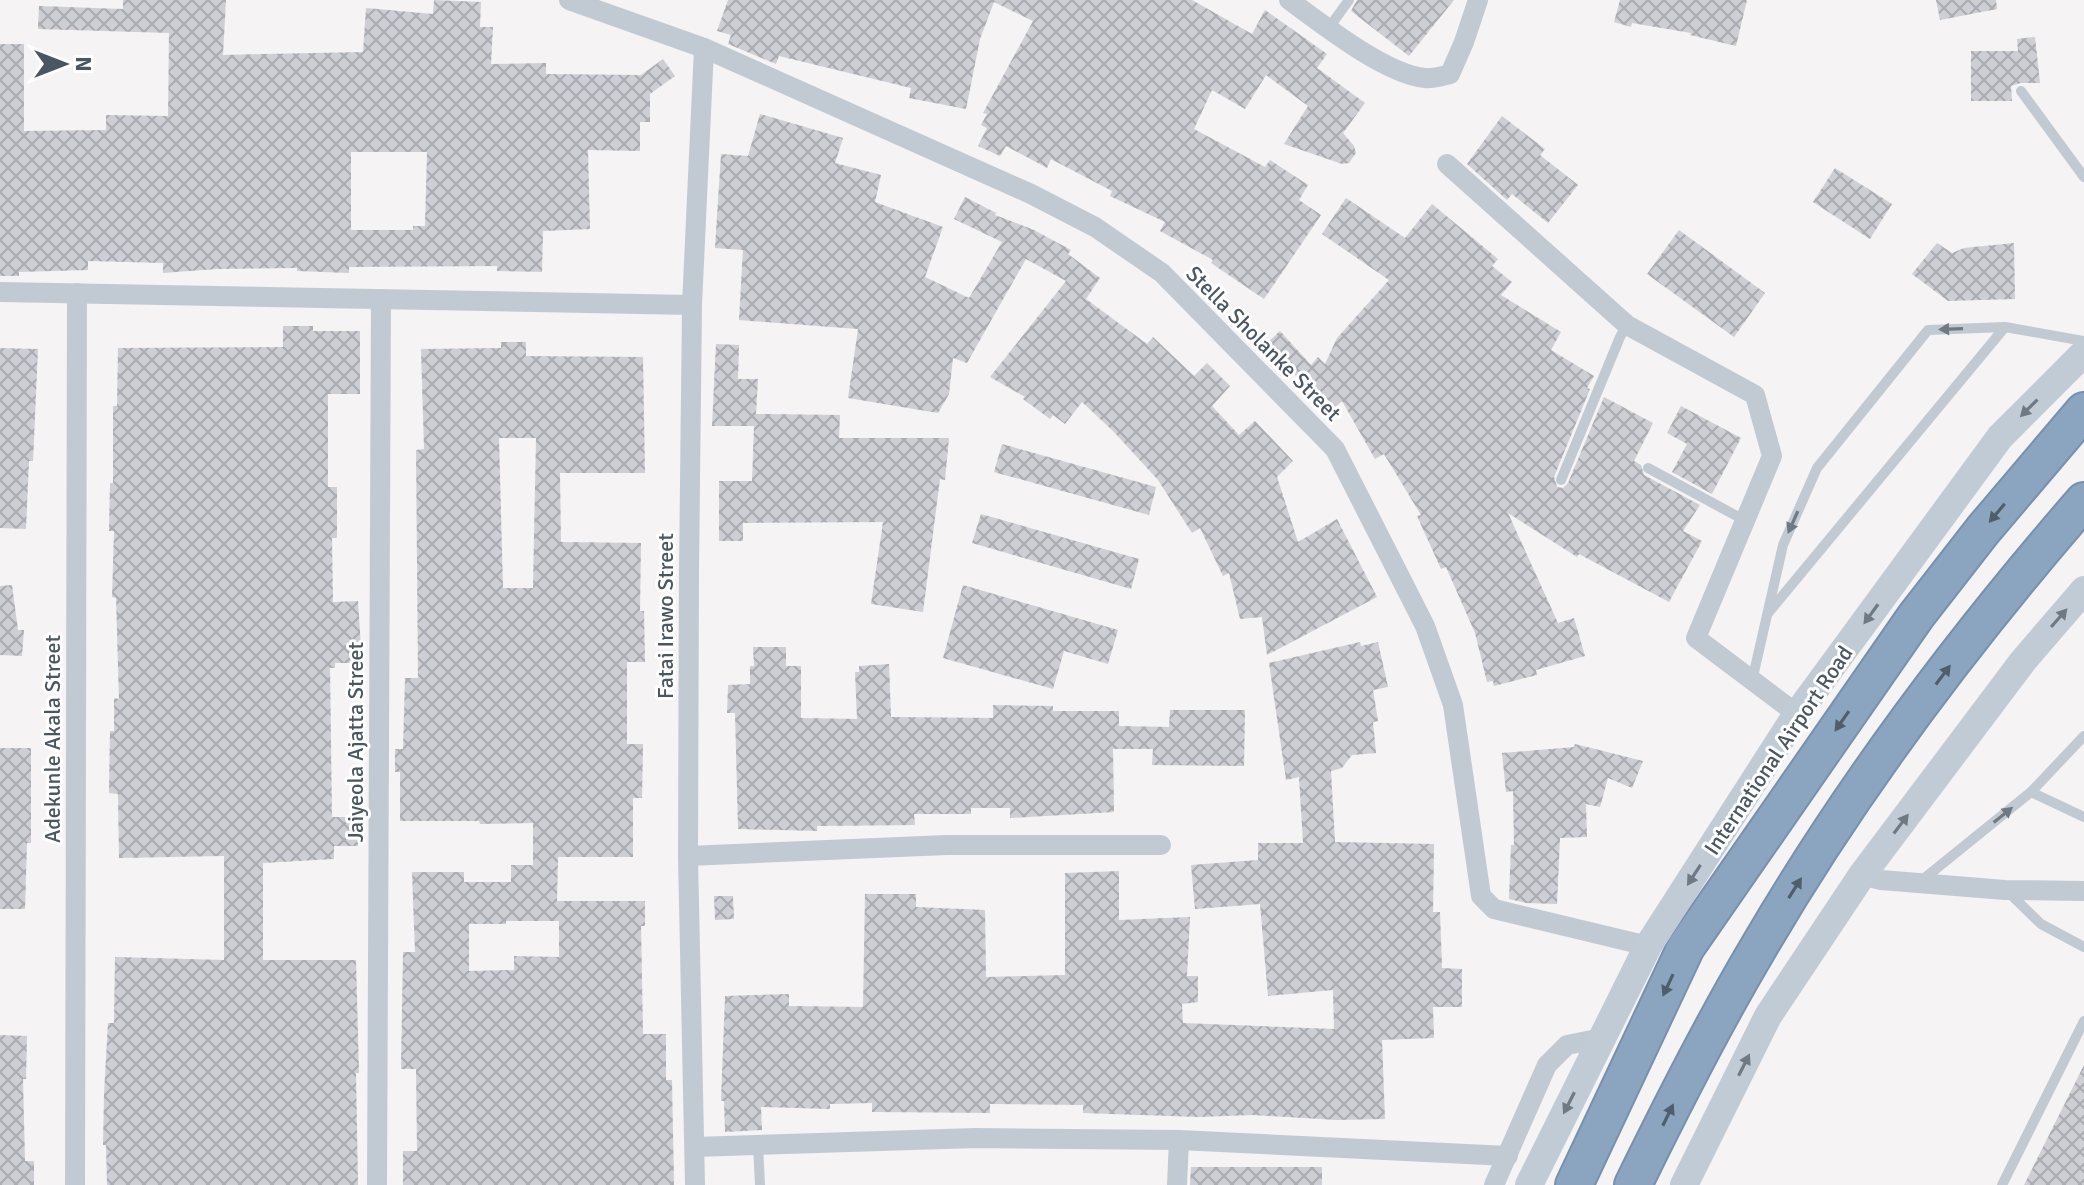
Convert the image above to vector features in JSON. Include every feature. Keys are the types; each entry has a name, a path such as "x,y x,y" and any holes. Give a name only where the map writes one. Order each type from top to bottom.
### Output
{"highway":[{"name":"International Airport Road","path":"1574,1185 1686,947 1916,616 1983,530 2084,411"},
{"path":"1633,1185 1684,1081 1757,949 1861,786 2009,587 2084,501"}],"main road":[{"name":"International Airport Road","path":"1529,1185 1648,946 1797,714 2000,437 2084,353"},
{"path":"1684,1185 1768,1016 1862,875 2023,661 2084,590"}],"street":[{"name":"Stella Sholanke Street","path":"569,0 704,48 1031,194 1095,227 1162,273 1335,449 1425,626 1453,705 1481,896 1494,909 1648,946"},
{"path":"1289,0 1328,29 1399,72 1428,79 1450,74 1478,0"},
{"name":"Fatai Irawo Street","path":"695,1185 688,856 692,305 704,48"},
{"path":"1447,164 1627,325 1755,395 1772,456 1696,638 1797,714"},
{"path":"0,292 692,305"},
{"name":"Adekunle Akala Street","path":"75,1185 77,293"},
{"name":"Jaiyeola Ajatta Street","path":"377,1185 381,299"},
{"path":"688,856 947,845 1161,845"},
{"path":"1862,875 1881,880 2005,890 2084,891"},
{"path":"1494,1185 1547,1065 1567,1045 1602,1038"},
{"path":"695,1147 976,1138 1179,1140 1508,1156"},
{"path":"1177,1185 1179,1140"}],"lane":[{"path":"1328,29 1349,0"},
{"path":"2021,91 2084,177"},
{"path":"1561,480 1627,325"},
{"path":"1752,681 1783,545 1817,468 1928,330 2005,327 2084,341"},
{"path":"1767,614 2005,327"},
{"path":"1648,468 1746,521"},
{"path":"1921,881 2031,792 2084,736"},
{"path":"2031,792 2084,817"},
{"path":"2005,890 2041,924 2084,947"},
{"path":"2002,1185 2084,1021"},
{"path":"758,1145 760,1185"}],"building":[{"path":"123,0 226,0 223,55 363,52 366,8 433,14 434,0 481,2 480,27 493,27 491,64 546,63 546,74 641,75 663,59 675,76 650,94 650,122 640,122 640,151 588,150 590,229 543,231 542,272 497,271 497,266 349,267 349,273 297,271 297,268 163,273 163,263 88,261 88,270 19,272 19,276 0,276 0,44 24,44 24,131 106,130 106,115 168,116 169,33 38,29 39,6 123,9","holes":["351,152 427,152 425,226 413,226 413,230 351,230"]},
{"path":"728,0 1192,0 1252,34 1265,10 1327,54 1317,68 1365,103 1343,133 1356,153 1349,163 1342,164 1284,144 1308,106 1266,75 1245,109 1212,90 1194,129 1265,167 1270,160 1308,185 1299,200 1321,215 1264,299 1211,263 1213,260 1160,231 1165,222 1110,196 1112,191 1051,159 1047,168 1006,146 1000,156 978,146 987,128 981,125 987,114 983,113 1033,21 994,2 980,39 966,109 909,98 911,88 779,56 776,64 728,44 731,35 717,31"},
{"path":"1357,0 1454,0 1409,56 1351,11"},
{"path":"1620,0 1747,0 1736,46 1691,33 1632,23 1631,27 1614,22"},
{"path":"1936,0 1996,0 1997,9 1940,20"},
{"path":"2035,37 2040,83 2011,86 2012,101 1971,101 1971,51 2018,51 2017,39"},
{"path":"760,114 843,138 835,163 881,175 875,202 943,227 925,277 969,298 1002,242 954,219 965,197 995,215 1034,230 1071,250 1068,254 1100,278 1086,299 1147,344 1153,337 1194,376 1207,363 1230,386 1212,406 1239,435 1255,421 1293,461 1277,477 1298,542 1337,519 1377,597 1267,655 1262,617 1240,619 1229,573 1223,576 1200,528 1192,533 1158,480 1114,432 1082,402 1065,424 1053,415 1050,419 1023,399 1025,397 990,377 1066,281 1026,259 967,363 953,358 949,394 938,413 848,398 858,329 739,320 743,250 715,248 721,154 748,156"},
{"path":"1502,116 1545,149 1540,155 1578,185 1548,223 1512,194 1507,200 1467,164"},
{"path":"1835,168 1892,204 1870,239 1813,202"},
{"path":"1346,198 1405,238 1432,204 1498,259 1492,266 1512,282 1501,295 1561,332 1551,350 1594,376 1554,477 1557,487 1563,488 1568,483 1604,397 1653,423 1634,461 1641,465 1644,475 1700,505 1683,531 1702,541 1669,602 1579,554 1577,557 1508,513 1558,623 1574,618 1585,656 1536,670 1537,675 1494,686 1493,681 1487,682 1475,633 1446,567 1441,569 1417,516 1421,515 1384,454 1375,459 1342,401 1335,407 1311,382 1307,388 1266,344 1280,331 1311,365 1318,357 1325,364 1337,338 1389,280 1322,234"},
{"path":"1679,230 1765,293 1734,337 1647,274"},
{"path":"1937,243 1952,253 1964,248 2014,243 2015,299 1948,301 1912,274"},
{"path":"283,326 313,326 313,331 360,331 360,394 328,394 328,487 337,487 337,538 332,538 333,602 358,601 362,663 335,663 335,668 330,668 332,817 358,817 358,846 334,846 334,859 263,863 263,960 356,960 358,1185 107,1185 106,1145 103,1145 104,1094 108,1023 114,1023 115,957 224,960 224,856 119,858 118,794 109,793 110,731 114,731 114,698 119,699 116,598 112,597 114,531 109,531 118,348 283,347"},
{"path":"501,342 526,342 526,356 643,357 645,473 560,473 561,542 641,543 640,611 644,611 645,662 627,662 627,744 643,744 642,798 633,798 633,857 558,857 557,901 645,901 645,926 641,926 643,1034 666,1034 666,1080 672,1080 674,1185 403,1185 403,1151 417,1151 416,1069 401,1069 403,952 415,952 412,872 464,872 464,882 511,882 511,865 533,865 533,823 400,821 400,772 395,772 395,749 403,749 405,678 418,678 416,450 424,449 421,349 501,348","holes":["499,438 536,438 533,588 503,588","506,921 559,921 559,957 514,956 514,970 469,971 469,924 506,924"]},
{"path":"716,344 739,345 738,379 758,379 756,414 840,415 839,438 949,438 945,480 940,479 923,612 871,604 883,522 743,523 743,541 719,541 719,481 752,481 754,426 712,426"},
{"path":"0,348 38,349 33,461 29,461 26,529 0,528"},
{"path":"1681,406 1741,438 1712,494 1672,472 1687,444 1667,433"},
{"path":"1002,444 1156,487 1149,515 994,472"},
{"path":"981,514 1139,559 1131,589 972,543"},
{"path":"12,585 18,630 24,630 22,656 0,655 0,586"},
{"path":"963,585 1118,630 1108,664 1064,651 1053,689 943,658"},
{"path":"1360,642 1361,646 1378,642 1388,687 1373,690 1378,721 1373,722 1376,753 1352,755 1342,768 1331,771 1335,842 1434,844 1433,912 1440,912 1442,968 1462,969 1462,1007 1433,1007 1434,1038 1382,1040 1385,1119 1083,1113 1083,1105 990,1104 990,1113 872,1112 872,1103 830,1104 830,1109 761,1107 762,1130 725,1132 724,1101 721,1101 725,996 789,994 789,1006 863,1007 865,894 916,894 916,907 985,910 986,977 1065,975 1065,873 1119,871 1119,920 1190,917 1187,976 1198,976 1198,1002 1182,1004 1183,1023 1334,1029 1333,990 1268,996 1260,904 1195,909 1191,865 1258,860 1258,843 1303,843 1299,777 1286,780 1269,663"},
{"path":"753,647 786,647 786,666 801,666 801,718 857,719 855,672 859,672 859,666 889,664 891,717 993,718 993,705 1053,706 1053,711 1119,711 1119,726 1169,727 1170,710 1245,710 1244,766 1152,765 1153,749 1113,749 1114,812 1010,818 1010,808 971,808 971,814 914,814 915,825 817,826 817,831 738,829 735,713 727,713 728,685 750,684 750,666 754,666"},
{"path":"1575,744 1643,761 1632,788 1608,778 1600,807 1586,804 1587,837 1560,838 1557,904 1509,899 1511,845 1514,845 1513,791 1506,792 1502,753 1574,747"},
{"path":"0,748 31,748 31,843 27,843 25,909 0,909"},
{"path":"714,896 733,896 734,919 715,920"},
{"path":"0,1035 27,1036 26,1079 23,1079 25,1161 34,1161 34,1185 0,1185"},
{"path":"2084,1065 2084,1185 2024,1185"},
{"path":"1191,1167 1322,1167 1322,1185 1190,1185"}]}
